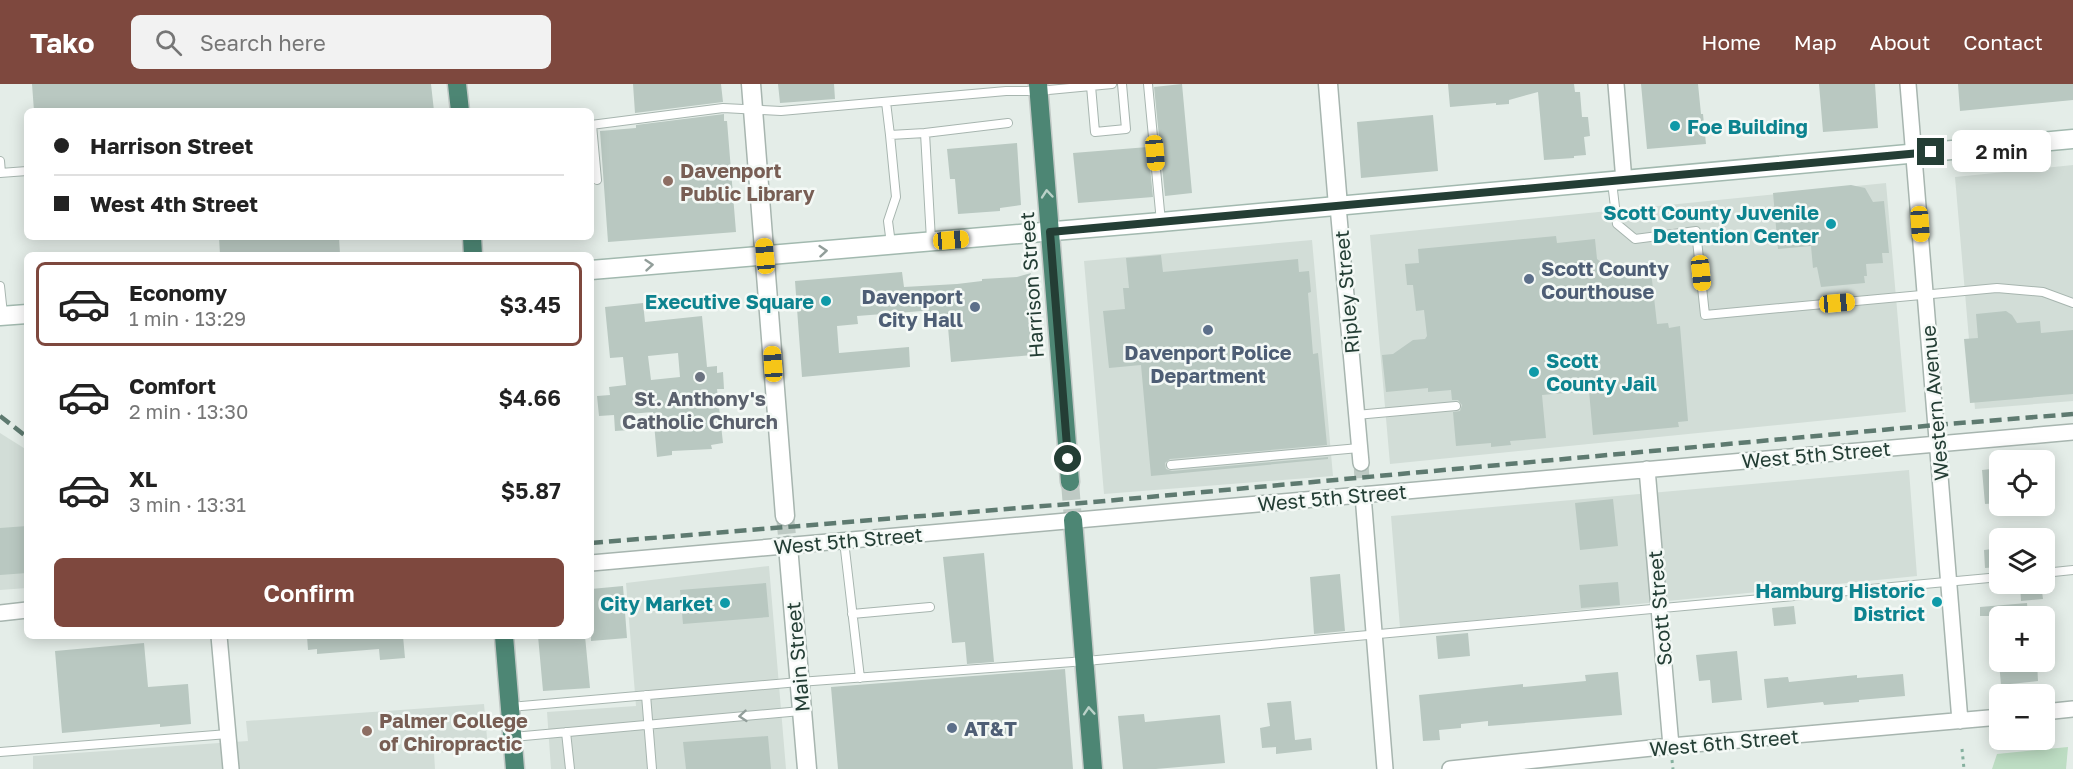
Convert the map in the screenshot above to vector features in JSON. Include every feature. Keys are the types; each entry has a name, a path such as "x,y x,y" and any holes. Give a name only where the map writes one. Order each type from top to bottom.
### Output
{"highway":[{"path":"457,84 460,108"},
{"name":"Harrison Street","path":"1038,88 1070,482"},
{"path":"1073,520 1093,769"},
{"path":"504,639 515,769"}],"main road":[{"path":"751,84 785,516"},
{"name":"Ripley Street","path":"1328,84 1338,206"},
{"path":"594,270 1050,232 2073,139"},
{"path":"1,316 24,314"},
{"name":"Main Street","path":"788,546 807,769"}],"street":[{"path":"1616,84 1618,181"},
{"name":"Western Avenue","path":"1908,84 1960,721"},
{"name":"Ripley Street","path":"1338,206 1360,455"},
{"name":"West 5th Street","path":"594,563 2073,432"},
{"name":"Scott Street","path":"1647,470 1671,746"},
{"path":"1363,495 1385,769"},
{"path":"0,612 24,610"},
{"path":"219,639 231,769"},
{"path":"2055,711 2073,709"},
{"name":"West 6th Street","path":"1450,769 1671,746 1989,718"}],"lane":[{"path":"594,125 723,108 781,111 1038,88 1112,84"},
{"path":"1091,86 1095,132 1126,129 1122,84"},
{"path":"1148,84 1161,222"},
{"path":"886,102 896,197 888,221 891,245"},
{"path":"890,135 1008,123"},
{"path":"925,133 931,242"},
{"path":"594,147 597,180"},
{"path":"0,161 1,173 24,171"},
{"path":"1618,181 1617,224 1635,239 1696,231 1705,315 1997,288 2043,292 2073,303"},
{"path":"0,286 1,316"},
{"path":"1356,415 1456,406"},
{"path":"1171,465 1360,455"},
{"path":"844,541 860,678"},
{"path":"2055,572 2073,570"},
{"path":"510,707 1375,636 1989,578"},
{"path":"852,614 930,607"},
{"path":"646,695 652,769"},
{"path":"513,737 801,711"},
{"path":"566,732 570,769"},
{"path":"0,752 228,734"}],"path":[{"path":"1962,749 1964,769"}],"shaded area":[{"path":"2073,165 2073,401 1975,409 1955,177"},
{"path":"1886,183 1906,412 1390,464 1370,235"},
{"path":"1312,240 1333,476 1104,494 1084,261"},
{"path":"0,433 24,448 24,588 0,590"},
{"path":"1909,470 1917,576 1400,628 1391,516"},
{"path":"769,566 786,769 551,769 547,712 636,706 626,583"},
{"name":"Palmer College of Chiropractic","path":"484,704 488,749 434,753 435,769 33,769 33,756 248,741 246,721"}],"green space":[{"path":"2068,747 2066,769 1992,769 1997,754"}],"building":[{"path":"32,84 431,84 434,108 34,108"},
{"path":"633,84 721,84 723,102 635,113"},
{"path":"778,84 834,84 835,99 780,103"},
{"path":"1182,84 1192,193 1165,196 1154,87"},
{"path":"1448,84 1574,84 1575,92 1580,92 1582,117 1588,117 1590,136 1584,137 1586,155 1544,160 1538,92 1509,100 1509,104 1450,107"},
{"name":"Foe Building","path":"1641,84 1698,84 1706,144 1647,149"},
{"path":"1819,84 1875,84 1878,128 1823,132"},
{"path":"1958,84 2073,84 2073,100 1960,111"},
{"name":"Davenport Public Library","path":"724,114 724,121 727,121 736,232 608,242 600,131 636,128 636,125"},
{"path":"1433,115 1438,171 1361,178 1357,122"},
{"path":"1017,143 1021,205 1000,208 1000,211 958,214 955,179 950,179 947,149"},
{"path":"1148,147 1153,197 1078,203 1073,153"},
{"name":"Scott County Juvenile Detention Center","path":"1851,185 1865,188 1873,202 1884,201 1889,253 1882,253 1883,263 1866,264 1865,283 1821,287 1817,267 1813,268 1811,246 1778,249 1773,193"},
{"path":"1556,236 1557,243 1595,239 1597,259 1617,274 1651,271 1657,324 1668,323 1669,328 1680,326 1688,421 1678,422 1679,427 1593,435 1589,391 1542,395 1546,438 1510,441 1511,445 1491,447 1491,443 1456,446 1453,412 1460,411 1462,405 1458,400 1452,400 1451,390 1428,392 1428,388 1386,392 1382,355 1393,354 1413,340 1425,339 1427,336 1424,310 1416,311 1413,285 1407,285 1405,264 1419,263 1418,249"},
{"path":"219,240 339,240 340,252 220,252"},
{"path":"1161,255 1163,272 1298,259 1299,272 1309,271 1311,292 1308,293 1313,354 1318,353 1327,445 1170,459 1165,463 1166,469 1172,471 1328,457 1328,459 1151,476 1141,365 1109,368 1103,311 1125,309 1123,288 1129,288 1126,258"},
{"path":"902,272 904,287 957,284 982,281 982,279 1017,277 1031,273 1027,284 1032,355 951,362 948,327 936,328 935,320 923,321 922,311 857,316 858,324 837,326 839,353 909,347 910,367 802,377 795,281"},
{"name":"St. Anthony's Catholic Church","path":"643,303 645,322 702,316 707,367 717,366 717,373 723,372 724,389 717,389 723,443 711,445 712,449 672,451 672,455 657,457 653,412 629,414 630,430 615,431 614,415 599,416 597,396 610,395 609,387 626,385 623,357 610,358 605,307","holes":["678,353 680,377 651,380 648,356"]},
{"path":"2006,311 2017,323 2040,321 2041,333 2073,330 2073,394 1970,403 1964,339 1978,338 1976,314"},
{"path":"1989,469 1989,504 1985,504 1982,470"},
{"path":"1613,499 1618,546 1580,550 1575,503"},
{"path":"24,526 24,573 0,575 0,528"},
{"path":"1989,549 1989,568 1985,568 1984,550"},
{"path":"984,553 994,662 967,664 965,642 952,643 943,557"},
{"path":"1340,574 1345,631 1314,634 1310,577"},
{"path":"1618,582 1620,605 1581,608 1579,585"},
{"name":"City Market","path":"766,583 769,617 683,624 680,590"},
{"path":"623,586 627,638 591,641 594,639 594,589"},
{"path":"2021,594 2042,594 2043,599 2021,601"},
{"path":"2027,603 2027,606 1992,606"},
{"path":"1794,606 1796,624 1774,626 1772,608"},
{"path":"1989,606 1989,616 1980,616 1980,607"},
{"path":"1468,633 1470,656 1438,659 1436,636"},
{"path":"307,639 403,639 405,658 380,660 379,649 317,654 317,649 308,650"},
{"path":"538,639 585,639 590,688 543,691"},
{"path":"144,643 148,687 188,684 191,724 160,727 160,724 62,733 55,651"},
{"path":"1737,651 1742,700 1712,703 1710,680 1699,681 1696,655"},
{"name":"AT&T","path":"1065,669 1073,769 838,769 831,687"},
{"path":"1618,672 1622,715 1488,726 1488,721 1461,724 1461,728 1439,730 1440,740 1423,741 1419,695 1523,684 1523,687 1586,681 1585,675"},
{"path":"2000,672 2038,672 2038,681 2001,684"},
{"path":"1903,674 1905,696 1859,700 1859,702 1824,705 1823,702 1767,708 1764,679 1788,677 1789,682 1857,675 1857,678"},
{"path":"1291,701 1295,740 1311,738 1312,750 1276,754 1276,747 1262,748 1260,728 1270,726 1267,703"},
{"path":"1144,714 1145,722 1220,715 1225,763 1156,769 1123,769 1118,716"},
{"path":"768,736 771,769 686,769 683,742"}],"tunnel":[{"path":"1361,463 1363,495"},
{"path":"1070,482 1073,520"},
{"path":"785,516 788,546"}],"railway":[{"path":"594,543 1105,501 2073,414"},
{"path":"0,416 24,435"}],"place":[{"name":"Foe Building","path":"1675,126"},
{"name":"Davenport Public Library","path":"668,181"},
{"name":"Scott County Juvenile Detention Center","path":"1831,224"},
{"name":"Scott County Courthouse","path":"1529,279"},
{"name":"Executive Square","path":"826,301"},
{"name":"Davenport City Hall","path":"975,307"},
{"name":"Davenport Police Department","path":"1208,330"},
{"name":"Scott County Jail","path":"1534,372"},
{"name":"St. Anthony's Catholic Church","path":"700,377"},
{"name":"Hamburg Historic District","path":"1937,602"},
{"name":"City Market","path":"725,603"},
{"name":"AT&T","path":"952,728"},
{"name":"Palmer College of Chiropractic","path":"367,731"}],"route":[{"path":"1068,459 1050,232 1931,152"}]}
